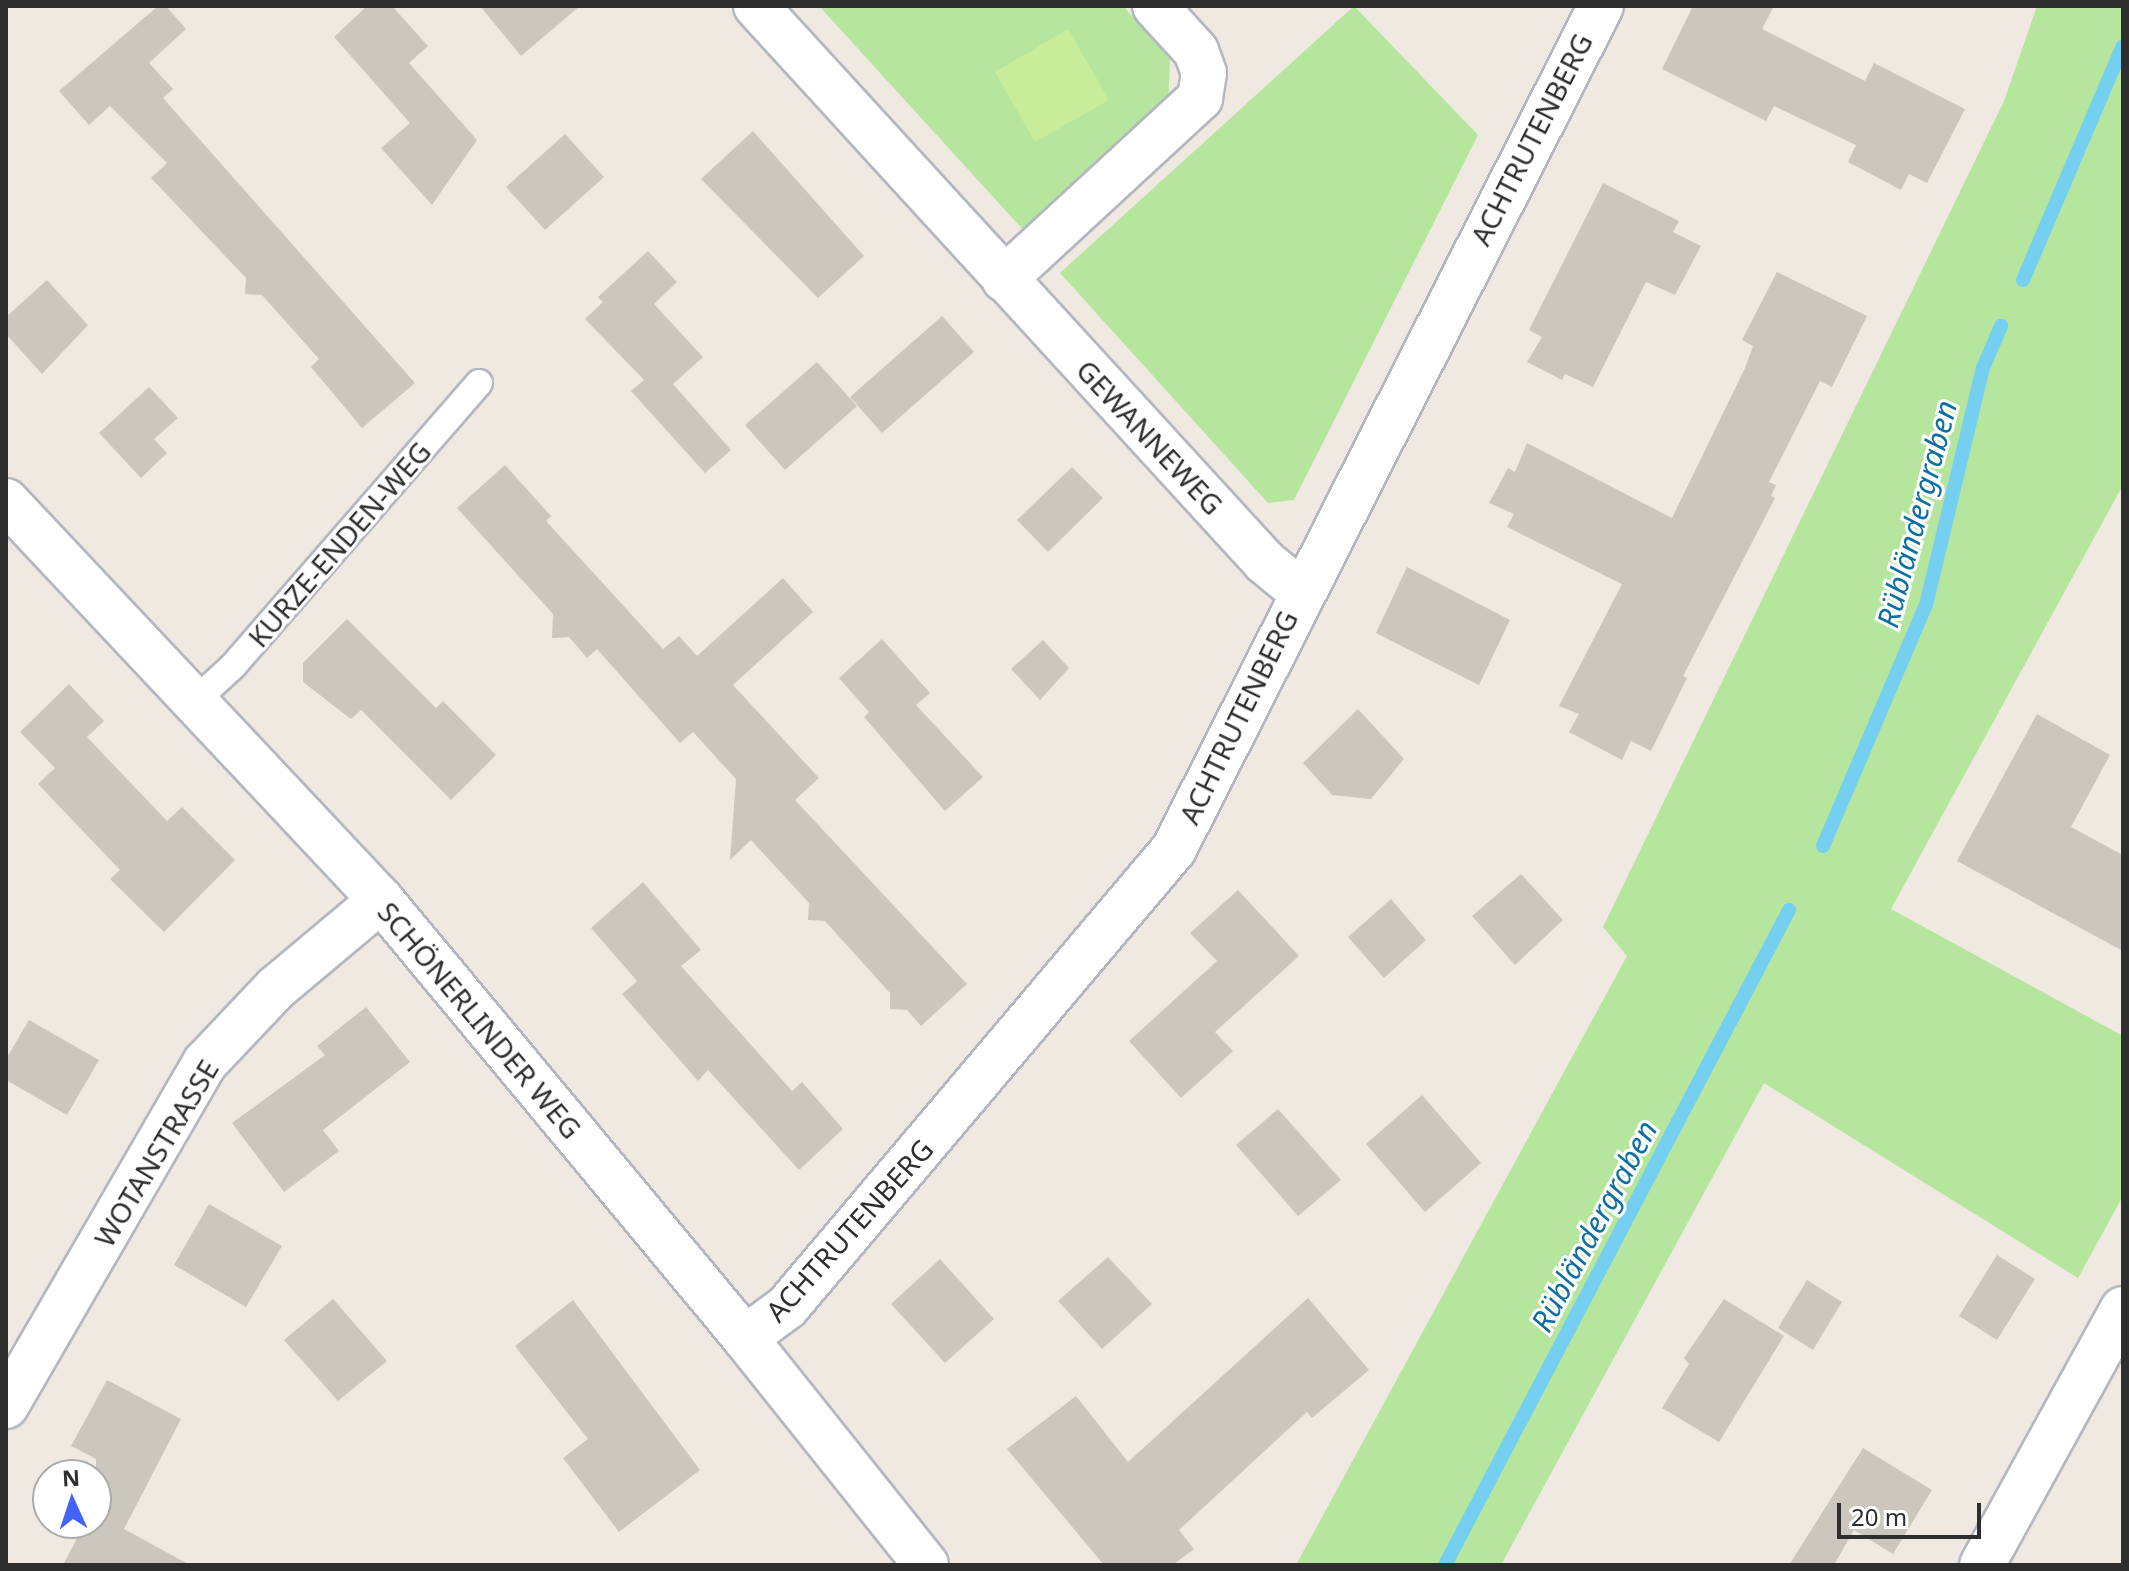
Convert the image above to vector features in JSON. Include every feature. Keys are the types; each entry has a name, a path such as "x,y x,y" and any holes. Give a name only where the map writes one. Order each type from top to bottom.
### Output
{"street":[{"name":"GEWANNEWEG","path":"756,6 1265,562 1300,591"},
{"path":"1004,279 1200,98 1204,73 1196,51 1155,6"},
{"name":"ACHTRUTENBERG","path":"745,1338 787,1307 1174,849 1300,591 1601,6"},
{"name":"SCHÖNERLINDER WEG","path":"6,501 381,900 745,1338 926,1565"},
{"name":"WOTANSTRASSE","path":"6,1406 205,1063 276,988 381,900"},
{"path":"1982,1565 2123,1309"}],"lane":[{"name":"KURZE-ENDEN-WEG","path":"195,701 233,666 479,383"}],"green space":[{"path":"819,6 1123,6 1170,58 1168,108 1027,234"},
{"path":"1354,6 1478,135 1294,500 1268,503 1060,273"},
{"path":"2037,6 2123,6 2123,485 1891,909 2123,1036 2123,1196 2078,1278 1764,1083 1501,1565 1296,1565 1627,956 1603,927 2004,101"},
{"path":"1068,29 1109,100 1035,142 995,72"}],"building":[{"path":"158,6 166,6 186,29 149,63 173,89 163,98 415,383 362,428 311,367 319,359 262,295 245,294 246,278 151,178 167,163 110,106 89,125 59,91"},
{"path":"367,6 392,6 428,46 409,63 477,140 432,205 381,148 410,123 334,37"},
{"path":"480,6 580,6 521,56"},
{"path":"1693,6 1774,6 1762,29 1865,81 1874,63 1965,109 1927,183 1909,174 1901,190 1848,162 1856,145 1774,106 1766,121 1662,69"},
{"path":"753,131 864,256 818,298 701,179"},
{"path":"565,134 604,177 545,230 506,187"},
{"path":"1603,183 1679,221 1673,232 1701,246 1675,295 1646,282 1593,387 1565,374 1562,380 1527,362 1542,337 1529,330"},
{"path":"648,251 677,282 654,304 703,357 673,384 731,450 705,473 631,391 644,380 585,319 603,302 598,297"},
{"path":"1777,272 1867,316 1832,387 1820,381 1769,482 1776,485 1771,496 1775,498 1683,676 1687,678 1651,751 1631,741 1622,760 1569,732 1579,714 1559,706 1622,584 1507,527 1514,514 1489,503 1508,468 1515,472 1527,443 1672,518 1745,368 1753,346 1742,340"},
{"path":"47,280 88,325 42,374 6,334 6,317"},
{"path":"942,316 974,352 882,433 850,397"},
{"path":"817,362 857,406 785,470 745,425"},
{"path":"149,387 178,418 154,439 167,453 141,478 99,433"},
{"path":"505,465 551,516 546,521 663,649 679,636 697,656 783,578 813,612 733,685 819,778 795,800 967,984 921,1026 907,1010 890,1009 890,993 825,921 808,920 809,903 751,840 730,860 736,779 693,732 680,743 597,649 587,658 569,637 552,638 553,614 457,508"},
{"path":"1072,467 1103,498 1048,552 1017,520"},
{"path":"1407,567 1510,620 1479,685 1376,633"},
{"path":"347,619 436,708 443,701 496,755 451,800 361,710 351,719 303,682 303,663"},
{"path":"882,639 930,693 916,705 983,777 945,811 864,717 869,712 839,678"},
{"path":"1043,640 1069,668 1040,700 1011,669"},
{"path":"69,684 104,721 87,737 167,821 182,807 235,860 164,932 110,879 120,870 38,784 55,768 20,732"},
{"path":"1358,709 1404,759 1371,799 1332,795 1303,763"},
{"path":"2037,714 2110,755 2071,827 2123,855 2123,951 1957,861"},
{"path":"1521,874 1563,920 1515,965 1472,916"},
{"path":"643,882 701,950 681,966 792,1091 802,1082 843,1129 799,1170 708,1070 698,1081 622,994 637,981 591,928"},
{"path":"1238,890 1299,956 1215,1032 1233,1051 1181,1098 1129,1041 1217,961 1190,933"},
{"path":"1391,899 1426,940 1384,978 1348,937"},
{"path":"366,1007 410,1062 323,1130 339,1151 284,1192 232,1123 325,1055 317,1046"},
{"path":"29,1020 99,1060 67,1115 6,1080 6,1059"},
{"path":"1422,1095 1481,1163 1425,1212 1366,1144"},
{"path":"1278,1109 1341,1180 1298,1216 1236,1145"},
{"path":"209,1204 282,1246 246,1307 174,1265"},
{"path":"1997,1255 2035,1279 1997,1340 1959,1316"},
{"path":"1108,1257 1152,1304 1102,1349 1058,1301"},
{"path":"940,1259 994,1319 945,1363 891,1304"},
{"path":"1807,1280 1842,1302 1813,1350 1778,1328"},
{"path":"1308,1298 1369,1370 1312,1418 1307,1412 1179,1530 1194,1549 1173,1565 1104,1565 1007,1449 1076,1396 1128,1462"},
{"path":"333,1299 387,1361 338,1401 284,1340"},
{"path":"1724,1299 1784,1336 1719,1442 1662,1408 1689,1364 1684,1358"},
{"path":"573,1300 700,1470 619,1532 563,1458 588,1439 515,1346"},
{"path":"107,1380 181,1419 124,1529 190,1565 63,1565 77,1539 112,1539 112,1459 96,1459 71,1446"},
{"path":"1863,1448 1932,1490 1893,1554 1854,1530 1834,1565 1789,1565"}],"waterway":[{"path":"2023,280 2123,46"},
{"name":"Rübländergraben","path":"1823,846 1926,605 1983,368 2001,326"},
{"name":"Rübländergraben","path":"1445,1565 1789,910"}]}
